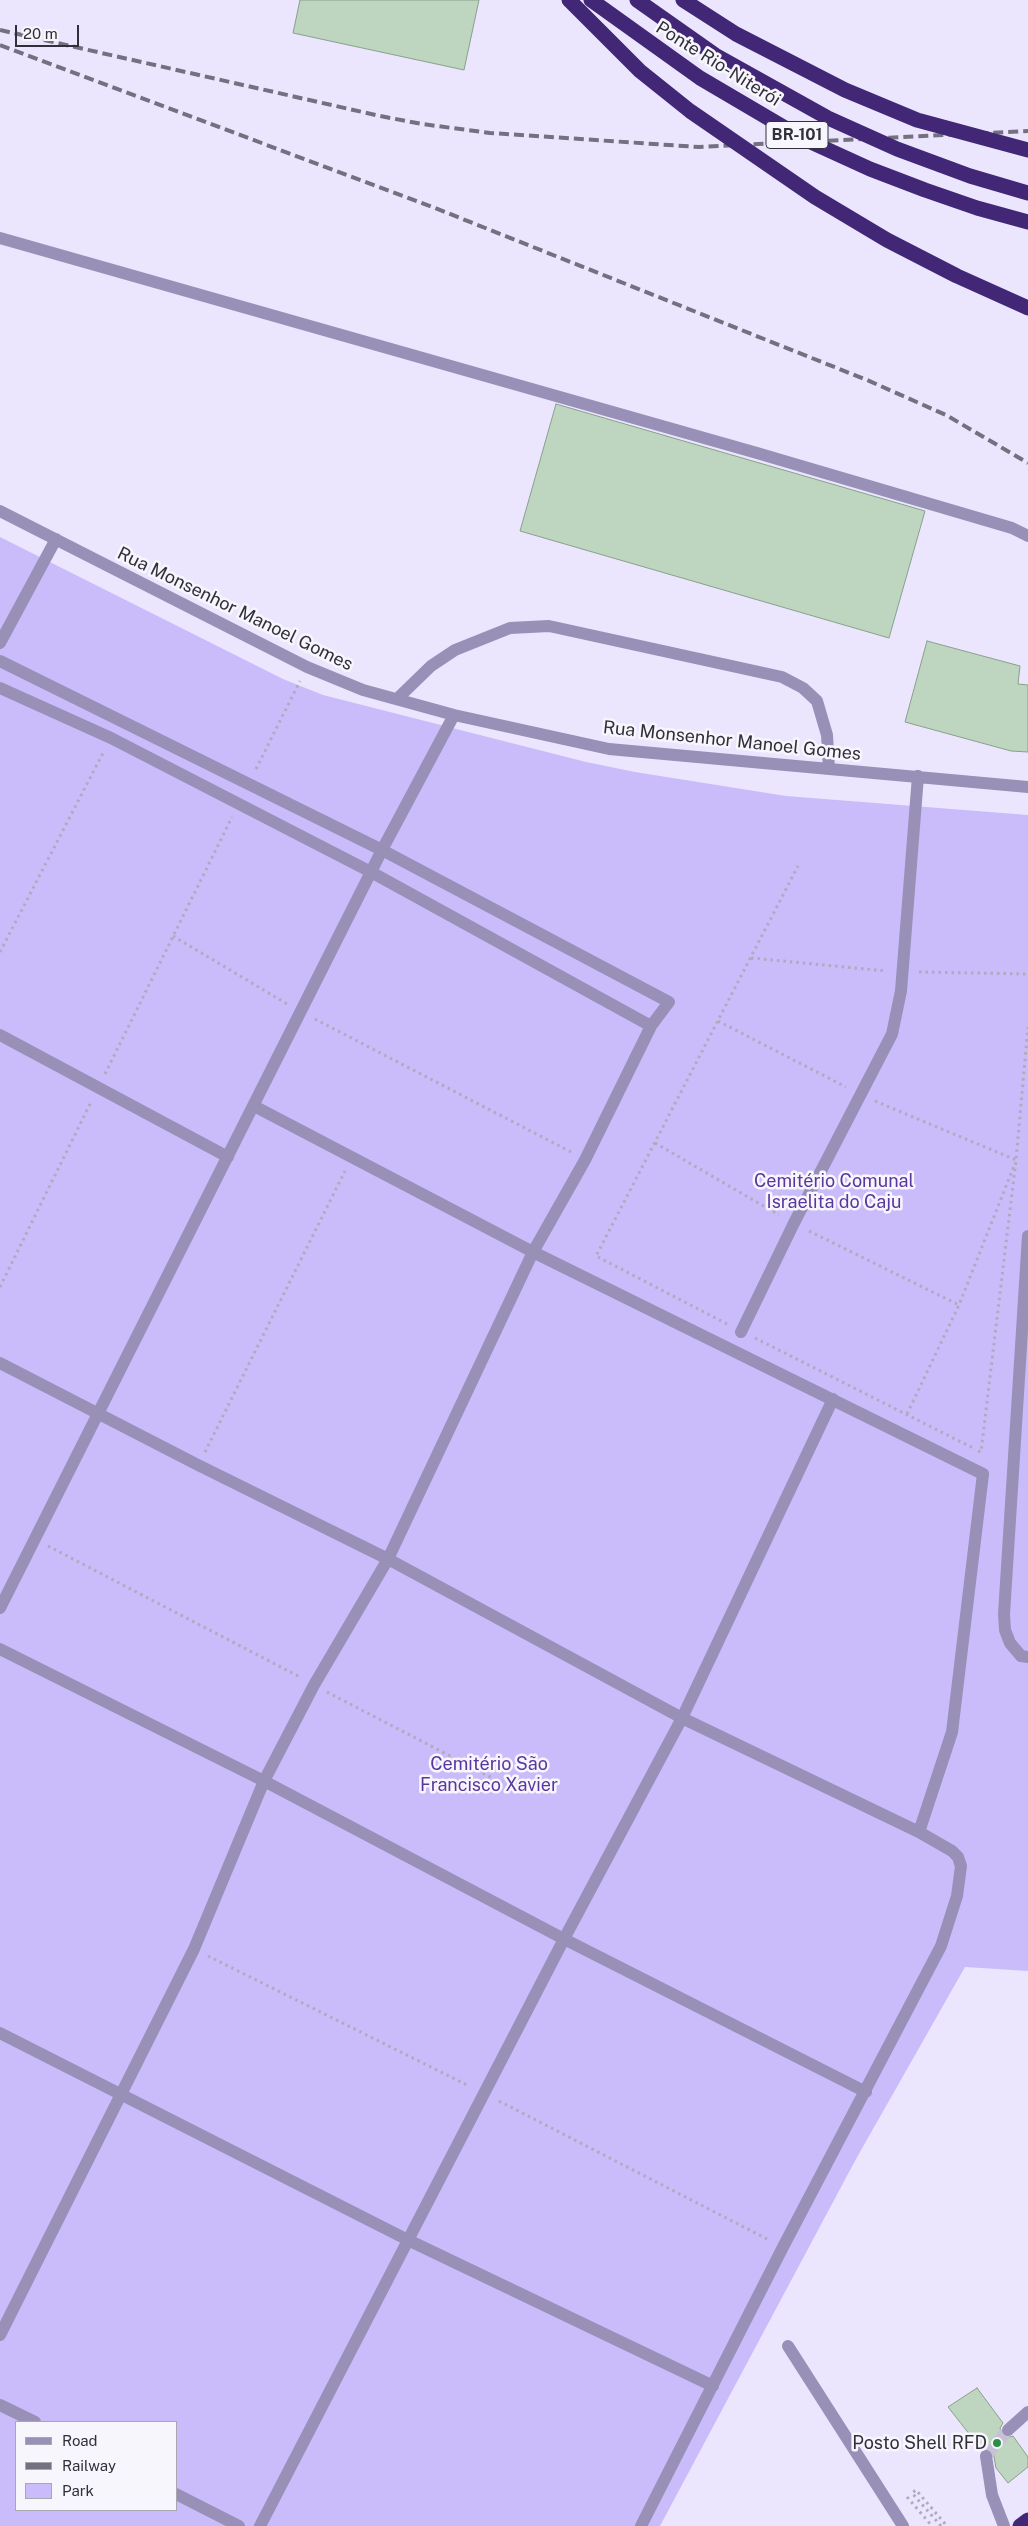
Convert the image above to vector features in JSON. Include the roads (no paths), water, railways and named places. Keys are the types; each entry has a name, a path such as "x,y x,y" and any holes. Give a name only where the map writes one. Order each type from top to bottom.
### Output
{"highway":[{"path":"569,0 640,71 690,111 776,172 887,240 957,276 1028,308"},
{"name":"Ponte Rio-Niterói","path":"591,0 700,78 802,138 870,169 978,208 1028,222"},
{"name":"Ponte Rio-Niterói","path":"637,0 715,55 774,90 836,122 905,152 1028,193"},
{"name":"Ponte Rio-Niterói","path":"683,0 736,34 785,60 878,104 952,130 1028,150"},
{"path":"1020,2526 1028,2520"}],"street":[{"path":"0,238 766,456 1012,528 1028,536"},
{"name":"Rua Monsenhor Manoel Gomes","path":"0,511 307,667 363,690 454,715 609,749 1028,787"},
{"path":"0,643 56,539"},
{"path":"397,699 431,666 455,650 510,628 550,626 782,677 803,688 817,700 827,735 829,769"},
{"path":"0,661 382,850 669,1002 651,1026 585,1160 534,1252 388,1559 314,1685 264,1781 194,1950 0,2335"},
{"path":"0,688 111,738 371,872 651,1026"},
{"path":"0,1608 36,1540 382,850 454,715"},
{"path":"742,1332 794,1224 892,1034 897,1016 903,972 918,776"},
{"path":"0,1035 228,1157"},
{"path":"254,1106 534,1252 983,1474 952,1732 919,1832"},
{"path":"1028,1236 1004,1614 1005,1630 1010,1643 1021,1656 1028,1657"},
{"path":"0,1364 99,1413 198,1466 388,1559 682,1718 919,1832 952,1851 958,1857 961,1866 957,1896 942,1946 783,2247 641,2526"},
{"path":"260,2526 564,1939 682,1718 833,1399"},
{"path":"0,1649 264,1781 564,1939 866,2092"},
{"path":"0,2033 122,2093 408,2240 713,2386"},
{"path":"788,2346 903,2526"},
{"path":"0,2404 33,2421"},
{"path":"1008,2430 1028,2412"},
{"path":"986,2456 992,2495 1004,2526"},
{"path":"178,2495 239,2526"}],"tunnel":[{"path":"986,2456 1008,2430"}],"railway":[{"path":"0,30 380,116 490,133 699,147 1028,131"},
{"path":"0,45 435,208 867,380 946,415 1028,463"}],"place":[{"name":"Posto Shell RFD","path":"997,2443"}],"park label":[{"name":"Cemitério Comunal Israelita do Caju","path":"834,1191"},
{"name":"Cemitério São Francisco Xavier","path":"489,1774"}]}
